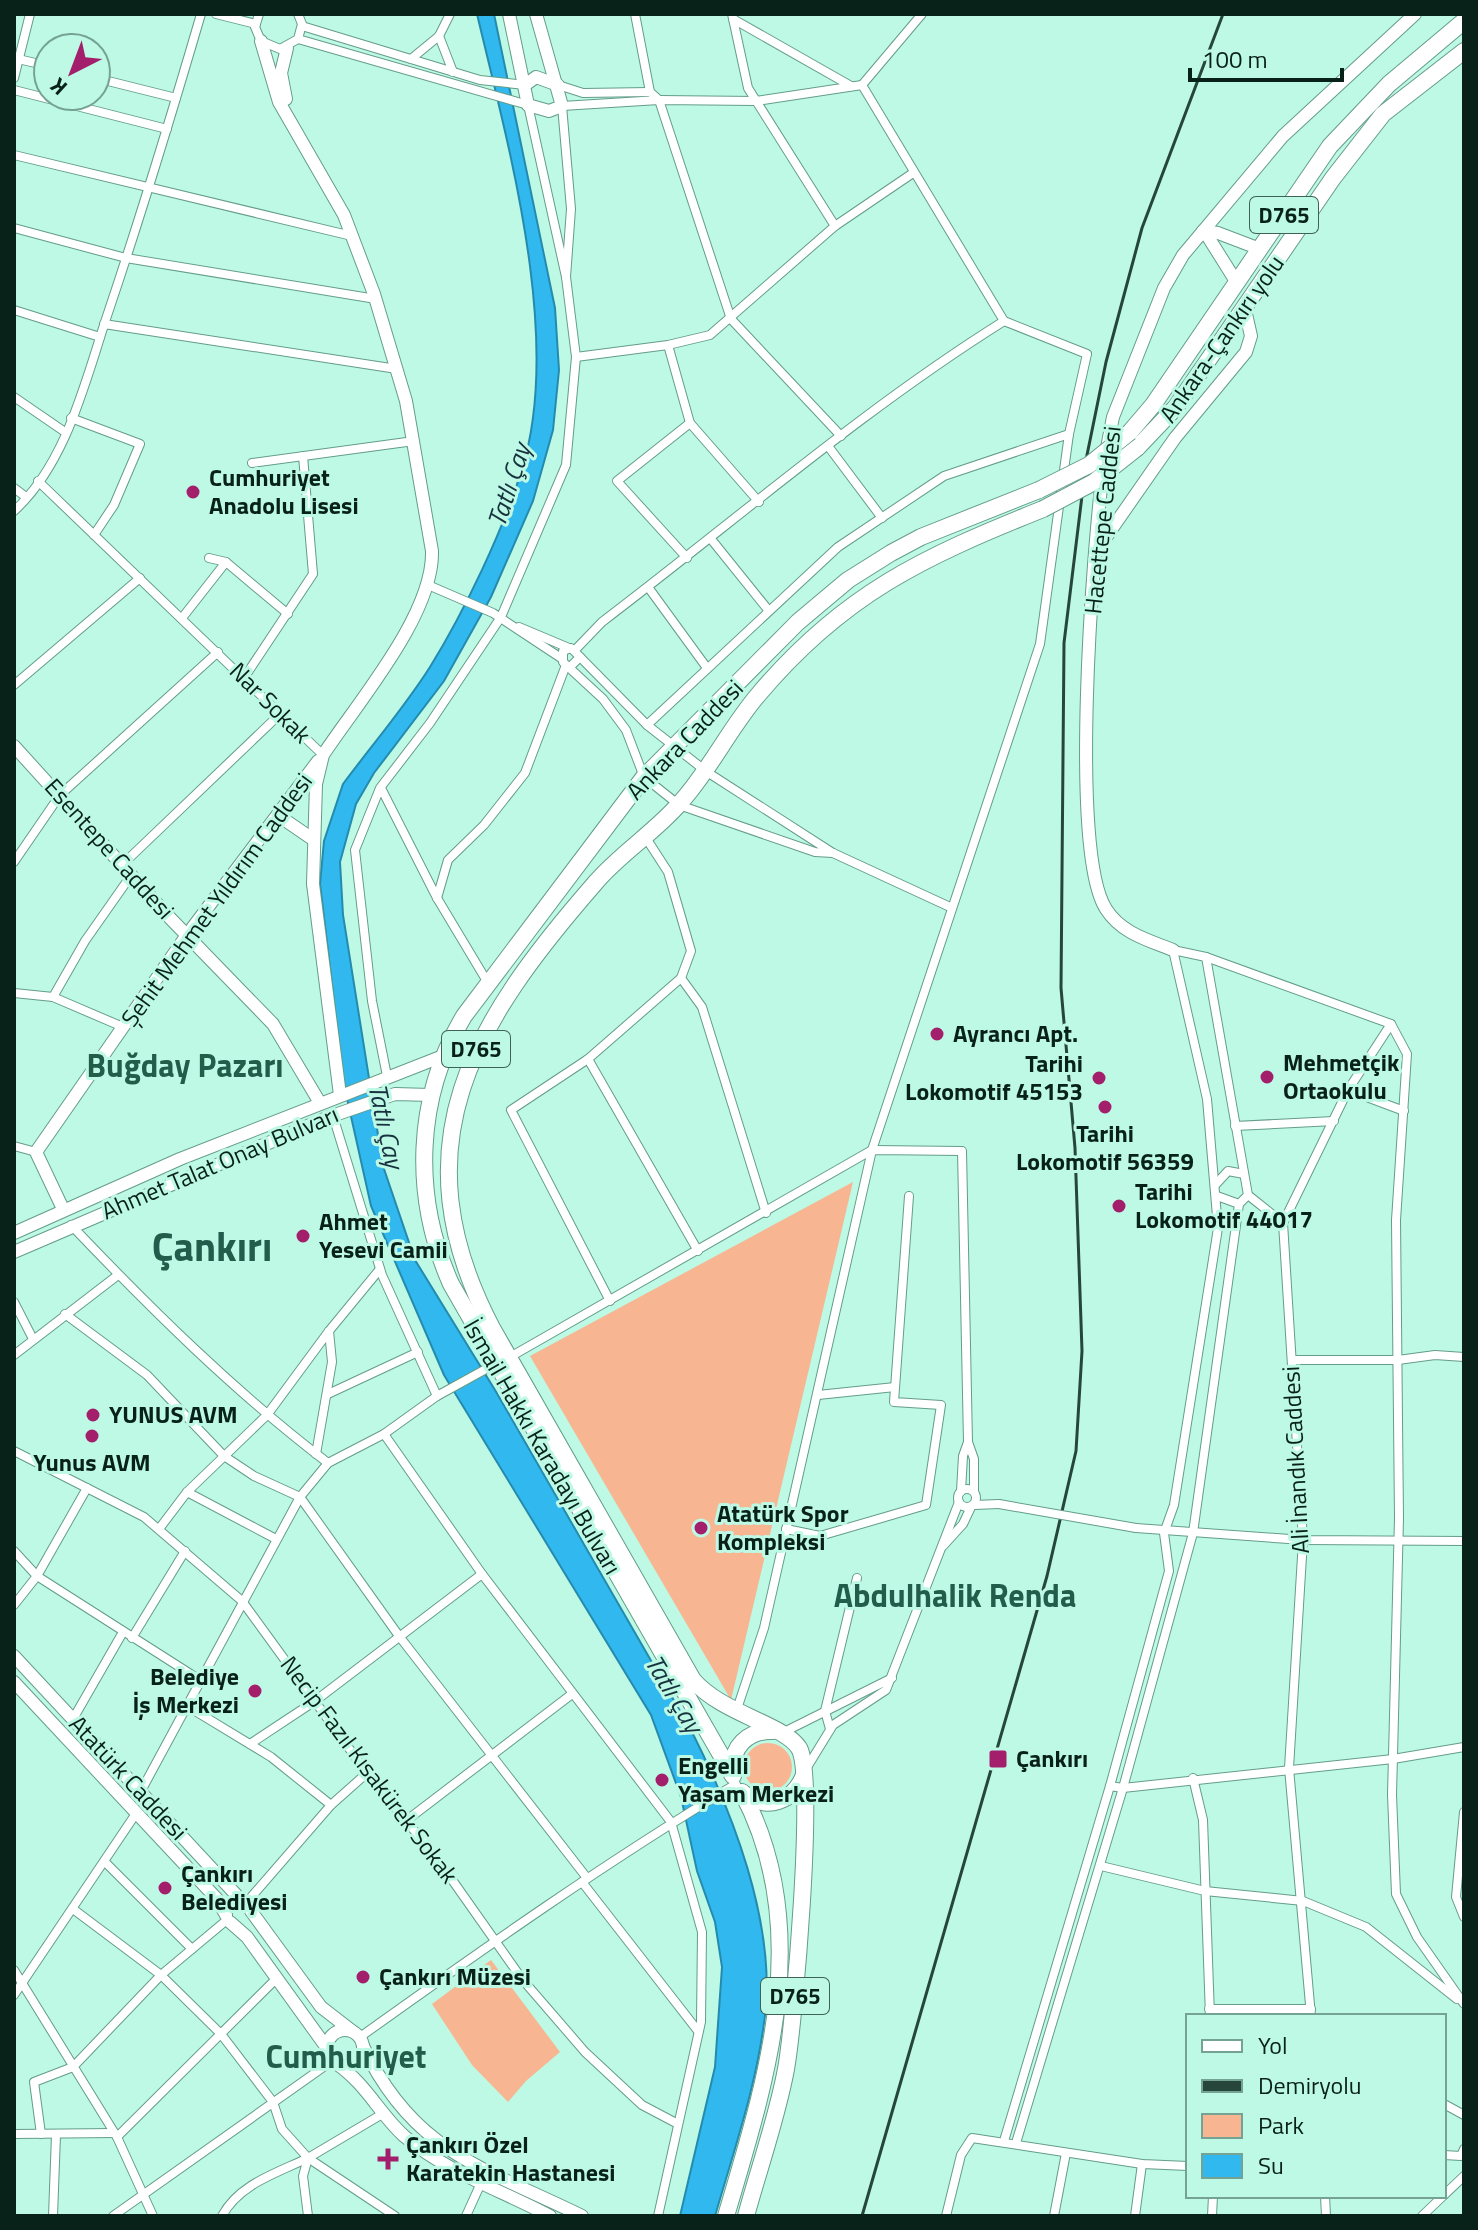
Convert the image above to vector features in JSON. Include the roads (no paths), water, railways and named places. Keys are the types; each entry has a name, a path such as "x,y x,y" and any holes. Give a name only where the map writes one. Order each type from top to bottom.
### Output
{"highway":[{"name":"Ankara-Çankırı yolu","path":"1039,490 1081,470 1130,432 1153,405 1330,146 1369,103 1464,21"},
{"name":"Ankara-Çankırı yolu","path":"707,772 755,698 803,647 852,603 908,568 1043,509 1094,482 1137,448 1176,407 1333,178 1383,114 1464,51"},
{"name":"Ankara Caddesi","path":"430,1095 443,1056 464,1016 644,777 673,746 728,695 798,622 848,580 921,537 1039,490"},
{"name":"D765","path":"707,772 646,838 598,880 505,998 478,1043 458,1109 449,1167 452,1220 497,1363 693,1680 714,1700 782,1733"},
{"name":"İsmail Hakkı Karadayı Bulvarı","path":"430,1095 424,1171 433,1234 451,1284 734,1786 770,1869 779,1927 780,1966 772,2052 726,2216"},
{"path":"763,1731 782,1733 800,1750 805,1769 793,1794 777,1802 758,1802 734,1786 733,1759 747,1737 763,1731"},
{"name":"D765","path":"746,2216 783,2084 794,2015 805,1769"}],"street":[{"path":"14,78 30,14"},
{"path":"14,511 55,458 71,418 149,190 201,14"},
{"path":"216,14 256,24"},
{"path":"259,14 256,24 279,102 344,215 376,299 397,369 414,441 432,551 428,585 497,615 566,663 603,699 626,730 644,777 679,805 815,852 833,853"},
{"path":"261,41 274,49 287,48 298,39 302,26 298,14"},
{"path":"411,59 439,36 450,14"},
{"path":"443,1056 382,1078 355,850 380,788 430,723 497,615 566,465 576,357 566,277 524,103 509,14"},
{"path":"536,14 562,106 571,209 566,277"},
{"path":"635,14 650,92 659,100 731,319 841,436"},
{"path":"298,39 543,111 562,106 659,100 756,101 862,85 920,14"},
{"name":"Hacettepe Caddesi","path":"1173,950 1134,935 1115,920 1099,895 1094,877 1087,794 1095,552 1113,417 1164,288 1183,255 1283,136 1415,14"},
{"path":"732,17 852,87"},
{"path":"732,17 748,88 835,226"},
{"path":"302,26 488,81 521,85 536,77 583,93 650,92"},
{"path":"439,36 453,72"},
{"path":"287,48 281,73 284,94 303,148"},
{"path":"112,82 176,98"},
{"path":"736,1713 764,1628 872,1150 950,907 1040,644 1069,434 1087,354 1004,321 862,85"},
{"path":"14,90 167,129"},
{"path":"14,155 149,190 352,236"},
{"path":"576,357 668,345 710,335 835,226 913,173"},
{"path":"14,228 126,258 376,299"},
{"path":"1204,232 1218,233 1260,249"},
{"path":"1204,232 1237,283"},
{"path":"1095,552 1175,438 1246,352 1251,336 1244,305"},
{"path":"14,310 100,337"},
{"path":"437,898 448,860 484,825 525,773 566,663 602,622 942,360 1004,321"},
{"path":"104,324 397,369"},
{"path":"668,345 690,423 759,502"},
{"path":"14,397 65,432"},
{"path":"71,418 140,444 114,505 94,535"},
{"path":"687,558 617,481 690,423"},
{"path":"647,725 838,547 944,476 1069,434"},
{"path":"252,463 414,441"},
{"path":"828,446 882,518"},
{"path":"244,678 310,582 314,565 303,456"},
{"name":"Nar Sokak","path":"38,481 323,755"},
{"path":"14,488 26,497"},
{"path":"711,539 769,611"},
{"path":"209,558 226,562 288,614"},
{"path":"182,618 226,562"},
{"path":"14,685 140,578"},
{"name":"Şehit Mehmet Yıldırım Caddesi","path":"36,1152 187,935 323,755 406,631 428,585"},
{"path":"648,587 707,668"},
{"path":"511,624 575,651 647,725 707,772 833,853 950,907"},
{"path":"566,663 575,651"},
{"path":"14,862 60,795 218,652"},
{"path":"53,997 127,869 280,714"},
{"name":"Esentepe Caddesi","path":"14,746 273,1024 320,1103"},
{"path":"323,755 316,784 315,904 341,1095"},
{"path":"380,788 437,898 488,984"},
{"path":"279,816 314,840"},
{"path":"610,1301 511,1110 588,1059 681,978 691,951 668,872 646,838"},
{"path":"1004,2141 1110,1786 1169,1571 1164,1533 1174,1505 1218,1228 1217,1183 1207,1099 1173,950 1206,957 1391,1024 1407,1054 1396,1220 1398,1540 1393,1759 1396,1894 1417,1937 1464,2004"},
{"path":"1206,957 1248,1195 1283,1223 1348,1090 1391,1024"},
{"path":"681,978 702,1007 766,1213"},
{"path":"14,993 53,997 123,1027"},
{"path":"588,1059 698,1251"},
{"name":"Ahmet Talat Onay Bulvarı","path":"14,1233 63,1209 382,1078"},
{"path":"1348,1090 1404,1111"},
{"name":"Ahmet Talat Onay Bulvarı","path":"14,1252 71,1225 339,1114 404,1093 430,1095"},
{"path":"339,1114 380,1269 437,1396"},
{"path":"1235,1126 1334,1121"},
{"path":"14,1146 36,1152 63,1209"},
{"path":"141,1791 276,1539 300,1497 328,1463 384,1434 437,1396 766,1213 872,1150 962,1151 968,1442 974,1459 975,1492 963,1524 940,1550"},
{"path":"1217,1183 1228,1171 1244,1174"},
{"path":"1016,2143 1101,1866 1193,1533 1239,1204 1248,1195"},
{"path":"786,1529 820,1536 926,1505 941,1405 894,1402 909,1196"},
{"path":"1217,1196 1239,1204"},
{"name":"Ali İnandık Caddesi","path":"1283,1223 1303,1540 1289,1768 1311,2012"},
{"path":"71,1225 118,1275 267,1415 328,1463"},
{"path":"159,1529 187,1492 267,1415 380,1269"},
{"path":"14,1355 118,1275"},
{"path":"14,1302 33,1339"},
{"path":"65,1314 147,1375 224,1456 254,1476 300,1497 399,1636 492,1754 698,2031"},
{"path":"316,1454 332,1362 329,1331"},
{"path":"328,1394 418,1352"},
{"path":"1292,1360 1398,1360 1435,1355 1464,1357"},
{"path":"818,1395 895,1387"},
{"path":"384,1434 482,1574 671,1822 702,1932 698,2031 658,2216"},
{"path":"805,1769 830,1729 886,1690 892,1678 959,1502 963,1456 968,1442"},
{"name":"Necip Fazıl Kısakürek Sokak","path":"14,1451 144,1517 242,1601 367,1773 407,1820 496,1939 522,1979 585,2052 642,2105 678,2124"},
{"path":"14,1605 37,1576 87,1488"},
{"path":"961,1491 975,1492 996,1503 1164,1533 1303,1540 1464,1541"},
{"path":"187,1492 276,1539"},
{"path":"959,1502 964,1507 985,1507 996,1503"},
{"path":"14,1551 37,1576 200,1680"},
{"path":"73,1719 185,1551"},
{"path":"250,1744 315,1701 482,1574"},
{"path":"830,1729 825,1711 857,1578"},
{"name":"Atatürk Caddesi","path":"14,1656 246,1905 321,2007 358,2038 389,2094 430,2139 582,2216"},
{"path":"782,1733 892,1678"},
{"name":"Atatürk Caddesi","path":"14,1682 217,1899 228,1919 247,1937 332,2058 360,2081 384,2113 411,2141 481,2183 550,2216"},
{"path":"407,1820 572,1694"},
{"path":"187,1706 250,1744 331,1805"},
{"path":"1110,1786 1123,1788 1193,1778 1393,1759 1464,1747"},
{"path":"228,1919 246,1922 246,1905 331,1805 367,1773"},
{"path":"1193,1778 1203,1820 1209,2013 1311,2012"},
{"path":"332,2058 355,2063 358,2038 496,1939 671,1822 734,1786"},
{"path":"14,1995 137,1812"},
{"path":"1464,1812 1460,1897 1464,1917"},
{"path":"105,1862 192,1949"},
{"path":"1101,1866 1205,1891 1303,1901 1366,1927 1464,2004"},
{"path":"41,2134 34,2082 73,2067 161,1975 228,1919 231,1903 246,1905"},
{"path":"73,1909 161,1975 221,2034 273,2102 282,2129 308,2158 395,2216"},
{"path":"14,1970 116,2135 153,2216"},
{"path":"14,2134 116,2135 277,1978"},
{"path":"113,2216 332,2058 335,2032 358,2038"},
{"path":"1446,2105 1464,2115"},
{"path":"222,2216 229,2203 246,2188 308,2158 384,2113"},
{"path":"53,2216 56,2135"},
{"path":"946,2216 961,2155 972,2138 1142,2164 1186,2166"},
{"path":"1446,2155 1461,2156 1464,2149"},
{"path":"1054,2216 1066,2153"},
{"path":"308,2158 303,2176 308,2216"},
{"path":"1135,2216 1142,2164"},
{"path":"1446,2192 1464,2176"},
{"path":"466,2216 481,2183"},
{"path":"1422,2216 1440,2198"}],"water":[{"path":"477,14 494,14 555,308 559,370 553,430 533,501 491,597 444,681 374,773 356,804 340,862 343,915 383,1166 415,1260 495,1390 691,1730 721,1796 748,1868 764,1943 767,1980 765,2015 751,2092 715,2216 680,2216 715,2067 722,1967 715,1922 697,1871 681,1797 651,1715 444,1375 371,1206 344,1085 320,884 324,841 343,784 420,682 469,597 514,493 533,417 537,361 534,302 526,242 516,181"}],"railway":[{"path":"862,2216 1047,1576 1076,1451 1082,1351 1075,1148 1061,988 1064,643 1087,455 1106,362 1142,228 1223,14"}],"place":[{"name":"Cumhuriyet Anadolu Lisesi","path":"193,492"},
{"name":"Ayrancı Apt.","path":"937,1034"},
{"name":"Mehmetçik Ortaokulu","path":"1267,1077"},
{"name":"Tarihi Lokomotif 45153","path":"1099,1078"},
{"name":"Tarihi Lokomotif 56359","path":"1105,1107"},
{"name":"Tarihi Lokomotif 44017","path":"1119,1206"},
{"name":"Ahmet Yesevi Camii","path":"303,1236"},
{"name":"YUNUS AVM","path":"93,1415"},
{"name":"Yunus AVM","path":"92,1436"},
{"name":"Atatürk Spor Kompleksi","path":"701,1528"},
{"name":"Belediye İş Merkezi","path":"255,1691"},
{"name":"Çankırı","path":"998,1759"},
{"name":"Engelli Yaşam Merkezi","path":"662,1780"},
{"name":"Çankırı Belediyesi","path":"165,1888"},
{"name":"Çankırı Müzesi","path":"363,1977"},
{"name":"Çankırı Özel Karatekin Hastanesi","path":"388,2159"}],"district":[{"name":"Buğday Pazarı","path":"185,1066"},
{"name":"Çankırı","path":"212,1247"},
{"name":"Abdulhalik Renda","path":"955,1596"},
{"name":"Cumhuriyet","path":"346,2057"}],"water label":[{"name":"Tatlı Çay","path":"509,485"},
{"name":"Tatlı Çay","path":"386,1126"},
{"name":"Tatlı Çay","path":"674,1694"}]}
